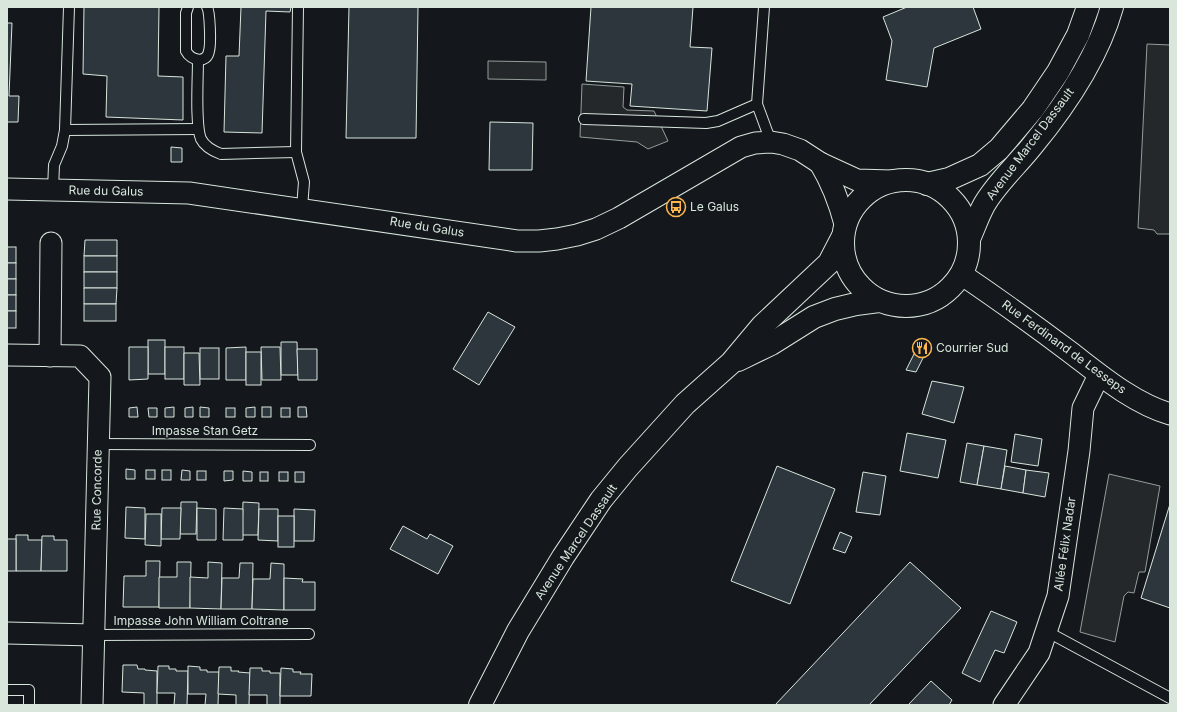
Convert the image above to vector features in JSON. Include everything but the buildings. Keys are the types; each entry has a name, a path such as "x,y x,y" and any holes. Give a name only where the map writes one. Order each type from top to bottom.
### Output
{"main road":[{"name":"Avenue Marcel Dassault","path":"927,184 949,179 980,165 999,149 1033,109 1058,72 1078,35 1088,7"},
{"name":"Avenue Marcel Dassault","path":"968,239 984,205 1033,145 1067,99 1085,71 1101,39 1112,7"},
{"path":"910,180 927,184 943,192 956,205 964,221 968,239 966,263 961,274 950,289 934,300 916,306 898,306 880,301 863,290 851,274 844,256 844,230 853,209 863,196 877,187 892,181 910,180"},
{"name":"Avenue Marcel Dassault","path":"480,705 518,631 563,557 601,500 628,467 685,404 731,364 762,326 829,262 844,230"},
{"name":"Avenue Marcel Dassault","path":"731,364 771,344 814,317 835,309 856,304 880,301"}],"street":[{"name":"Rue du Galus","path":"7,189 189,193 302,208 517,241 539,241 558,239 596,229 619,218 741,147 755,143 771,142 783,144 800,150 820,163 857,180 892,181"},
{"name":"Rue du Galus","path":"820,163 831,181 840,202 844,230"},
{"path":"50,356 51,243"},
{"name":"Rue Ferdinand de Lesseps","path":"961,274 991,293 1099,375 1133,397 1170,414"},
{"name":"Rue Concorde","path":"7,355 80,356 100,377 92,705"},
{"name":"Allée Félix Nadar","path":"1004,705 1039,653 1058,596 1079,451 1083,408 1099,375"},
{"path":"7,633 94,635"}],"lane":[{"path":"53,190 54,165 62,146 65,130 69,7"},
{"path":"188,7 186,14 186,51 189,56 198,60 203,59 210,52 209,15 207,7"},
{"path":"298,7 296,152 304,182 302,208"},
{"path":"764,7 757,104 771,142"},
{"path":"198,60 198,129 204,144 221,154 296,152"},
{"path":"584,118 706,123 718,121 757,104"},
{"path":"65,130 198,129"},
{"name":"Impasse Stan Getz","path":"98,444 310,445"},
{"path":"1046,632 1170,698"},
{"name":"Impasse John William Coltrane","path":"94,635 309,634"},
{"path":"7,690 29,690 29,705"}],"shaded area":[{"path":"1147,44 1170,45 1170,234 1157,234 1154,230 1138,228"},
{"path":"488,61 546,62 546,80 488,79"},
{"path":"582,84 624,87 623,107 627,110 654,111 668,141 648,149 637,142 580,137"},
{"path":"1109,474 1160,486 1145,572 1139,572 1134,593 1128,592 1124,596 1115,642 1080,632"}],"place":[{"name":"Le Galus","path":"676,207"},
{"name":"Courrier Sud","path":"922,348"}]}
